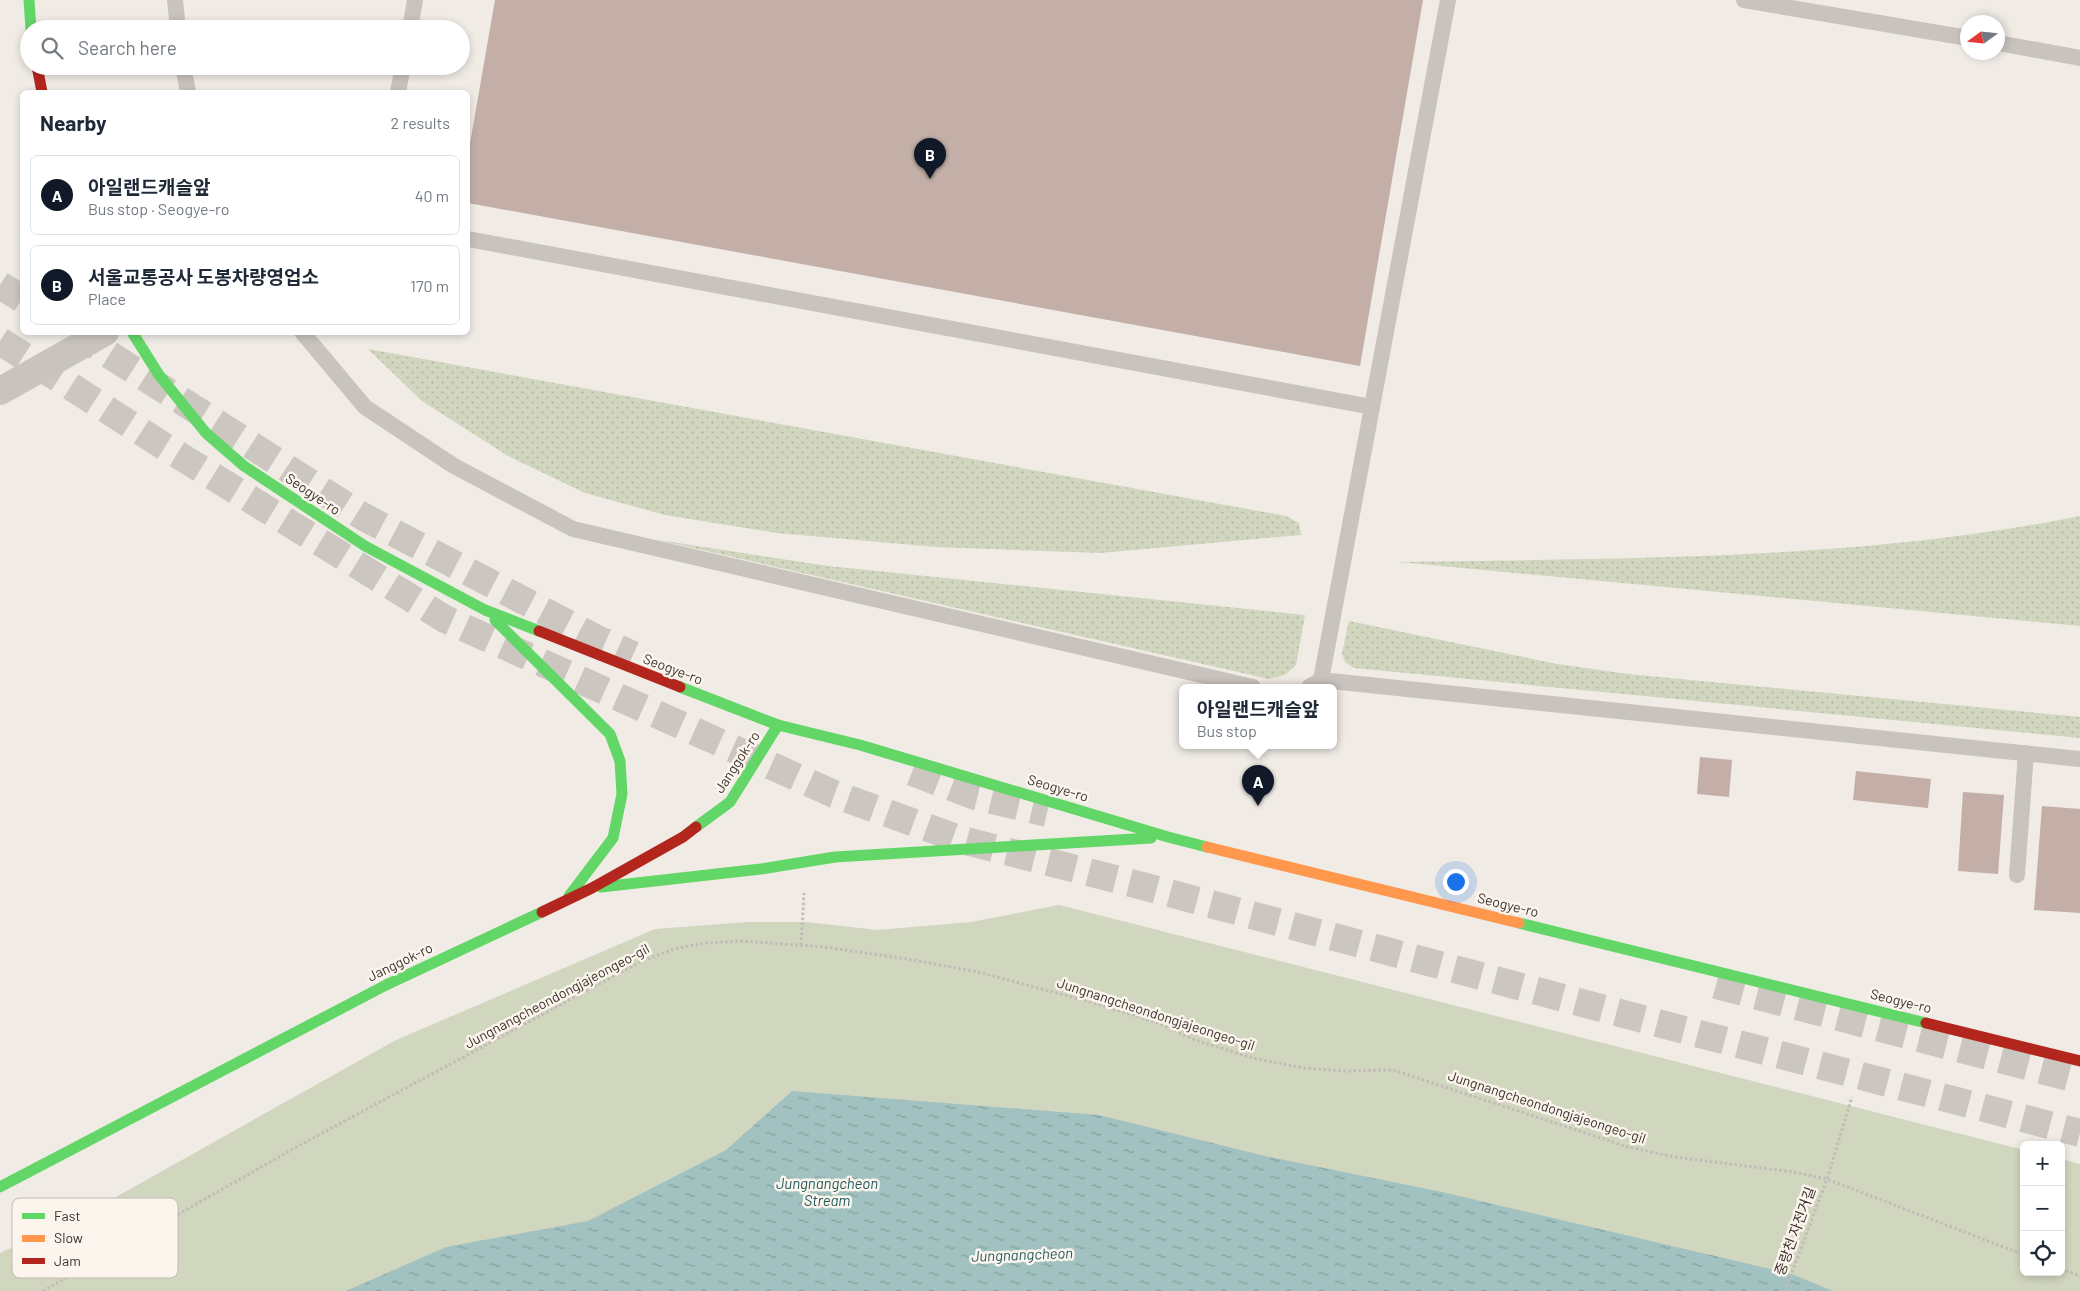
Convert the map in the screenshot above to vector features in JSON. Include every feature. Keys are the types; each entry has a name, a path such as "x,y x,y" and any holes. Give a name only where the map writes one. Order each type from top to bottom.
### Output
{"main road":[{"path":"29,0 30,20"},
{"path":"39,75 42,90"},
{"name":"Seogye-ro","path":"134,335 159,375 206,433 244,466 365,546 485,610 778,725 860,745 1168,837 2080,1061"},
{"path":"485,610 610,734 620,761 622,794 613,838 567,899"},
{"name":"Janggok-ro","path":"0,1187 140,1112 386,985 592,888 683,837 730,802 778,725"},
{"path":"592,888 676,880 835,857 1168,837"}],"street":[{"path":"0,391 100,335"}],"lane":[{"path":"175,0 177,20"},
{"path":"412,20 415,0"},
{"path":"1315,684 1372,407 1448,0"},
{"path":"1744,0 1960,37"},
{"path":"2005,45 2080,58"},
{"path":"184,75 188,90"},
{"path":"398,90 401,75"},
{"path":"470,239 1372,407"},
{"path":"305,335 365,407 454,466 573,528 1240,684"},
{"path":"1337,686 2080,759"},
{"path":"2016,875 2026,753"}],"path":[{"path":"801,945 804,891"},
{"name":"Jungnangcheondongjajeongeo-gil","path":"178,1215 300,1145 640,962 674,949 705,943 742,941 801,945 908,959 978,972 1032,985 1158,1023 1195,1040 1253,1058 1304,1068 1393,1070 1628,1147 1675,1157 1793,1172 1827,1179 2020,1253"},
{"name":"중랑천 자전거길","path":"1785,1291 1827,1179 1852,1097"},
{"path":"2065,1270 2080,1276"},
{"name":"Jungnangcheondongjajeongeo-gil","path":"44,1291 67,1278"}],"green space":[{"path":"368,349 1286,516 1299,523 1301,535 1100,553 936,547 777,533 665,515 585,493 508,456 422,401"},
{"path":"2080,516 2080,626 1399,562 1656,558 1826,549 1911,542 1996,531"},
{"path":"658,540 828,566 1305,615 1296,665 1285,675 1269,679"},
{"path":"1349,621 1557,664 1628,674 2080,717 2080,738 1354,668 1345,662 1342,653"},
{"path":"1059,905 2020,1149 2020,1276 2065,1276 2065,1160 2080,1164 2080,1291 0,1291 0,1253 12,1247 12,1278 178,1278 178,1198 114,1198 396,1040 655,929 748,922 806,922 878,930 971,922"}],"water":[{"name":"Jungnangcheon Stream","path":"792,1091 1099,1115 1265,1156 1442,1192 1792,1274 1833,1291 346,1291 446,1247 588,1221 726,1150"}],"building":[{"path":"495,0 1423,0 1360,366 470,203 470,144"},
{"path":"1700,757 1732,760 1729,797 1697,794"},
{"path":"1856,771 1931,779 1928,808 1853,800"},
{"path":"1963,792 2004,795 1998,874 1958,871"},
{"path":"2042,806 2080,809 2080,913 2034,910"}],"tunnel":[{"path":"0,285 20,298"},
{"path":"79,335 362,516 597,639 633,655"},
{"path":"0,341 162,445 445,619 834,794 962,840 2080,1133"},
{"path":"912,772 975,796 1047,813"},
{"path":"1716,985 2080,1080"}],"traffic: fast":[{"path":"29,0 30,20"},
{"path":"134,335 159,375 206,433 244,466 365,546 485,610 539,631"},
{"path":"495,620 610,734 620,761 622,794 613,838 569,896"},
{"path":"680,687 778,725 860,745 1207,847"},
{"path":"696,827 730,802 778,725"},
{"path":"601,887 761,869 835,857 1151,838"},
{"path":"0,1187 386,985 542,912"},
{"path":"1519,923 1926,1023"}],"traffic: slow":[{"path":"1207,847 1519,923"}],"traffic: jam":[{"path":"39,75 42,90"},
{"path":"539,631 680,687"},
{"path":"542,912 592,888 683,837 696,827"},
{"path":"1926,1023 2080,1061"}],"place":[{"name":"서울교통공사 도봉차량영업소","path":"930,179"},
{"name":"아일랜드캐슬앞","path":"1258,806"}],"water label":[{"name":"Jungnangcheon","path":"1022,1255"}]}
